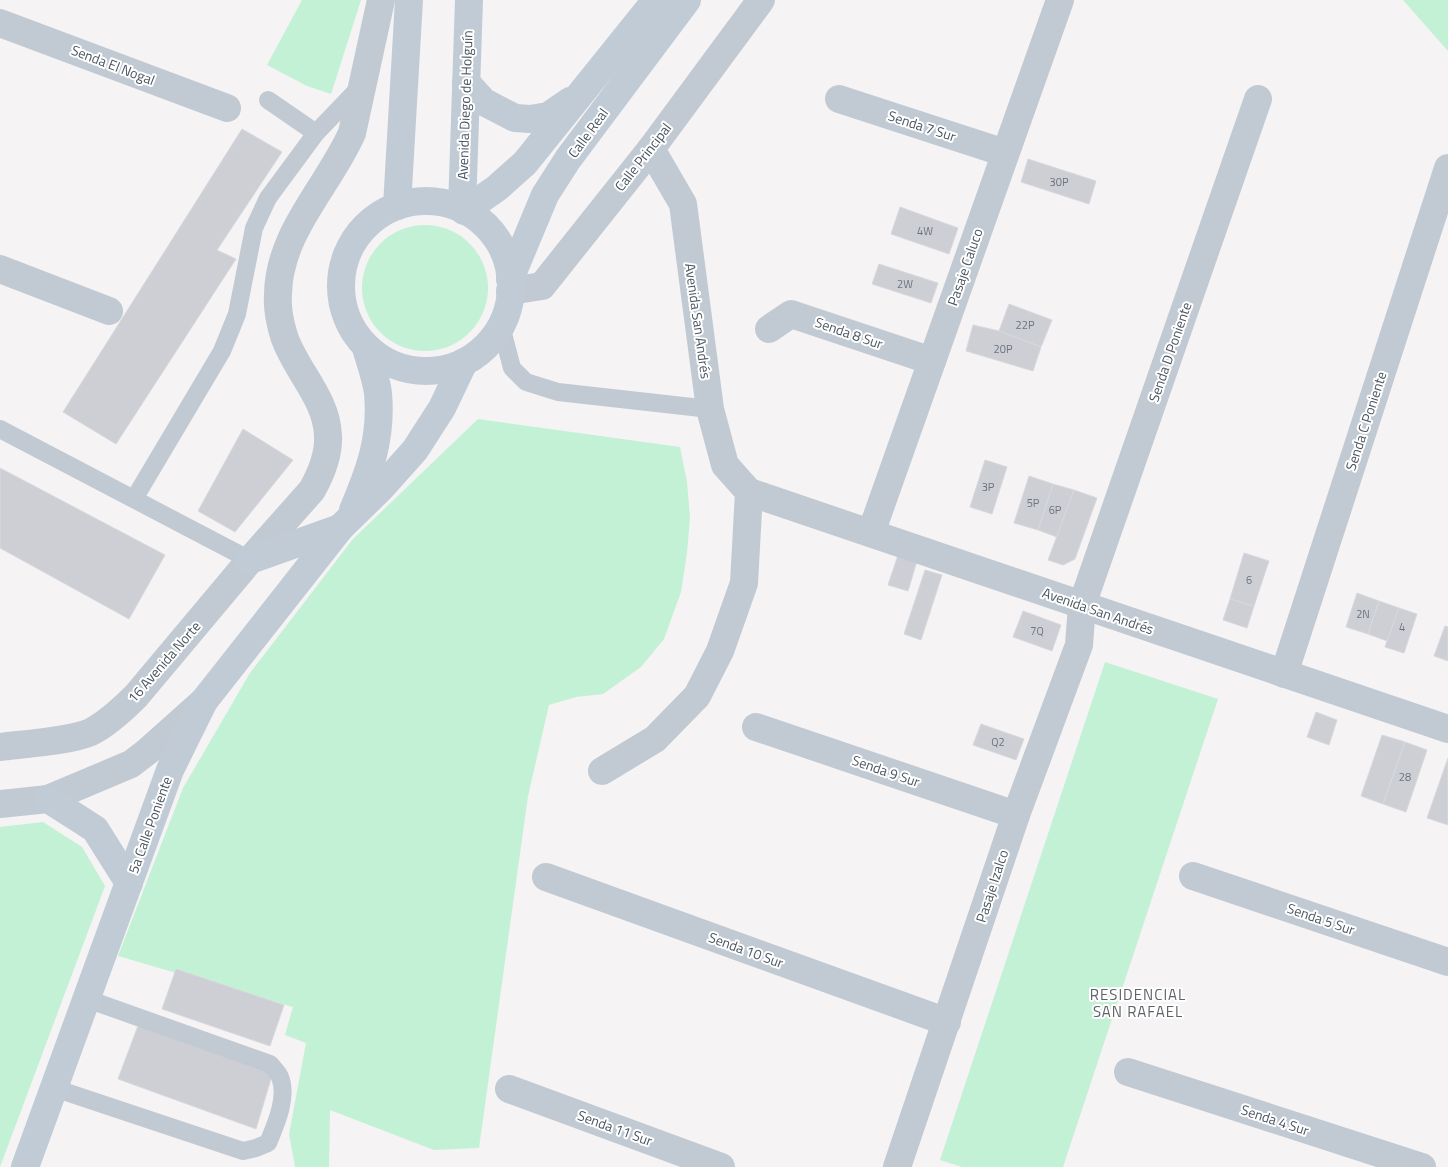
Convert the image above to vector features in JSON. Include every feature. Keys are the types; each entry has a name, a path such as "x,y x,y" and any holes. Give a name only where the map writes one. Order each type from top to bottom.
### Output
{"main road":[{"path":"398,206 409,0"},
{"name":"Avenida Diego de Holguín","path":"463,210 468,0"},
{"name":"Calle Real","path":"463,210 497,188 525,163 656,0"},
{"name":"Calle Real","path":"510,285 545,195 568,159 687,0"},
{"path":"466,82 484,102 515,118 530,119 548,116 582,93"},
{"path":"427,201 447,204 463,210 480,221 495,238 505,257 510,285 509,303 501,326 485,347 464,362 440,370 414,371 389,363 366,348 351,327 346,315 342,302 342,275 349,250 364,228 385,212 398,206 427,201"},
{"name":"5a Calle Poniente","path":"344,525 366,481 378,437 378,392 366,348"},
{"name":"5a Calle Poniente","path":"25,1167 170,770 204,700 344,525 382,488 415,450 442,408 464,362"},
{"path":"250,560 344,525"},
{"path":"48,799 95,829 129,883"}],"street":[{"name":"16 Avenida Norte","path":"0,747 65,738 90,732 116,715 136,696 250,560 312,490 319,478 327,450 328,435 320,404 284,336 278,295 280,272 292,235 344,150 352,133 381,0"},
{"name":"Calle Principal","path":"510,285 542,286 651,149 760,0"},
{"name":"Pasaje Caluco","path":"871,533 1060,0"},
{"name":"Senda El Nogal","path":"0,23 227,108"},
{"name":"Senda 7 Sur","path":"839,99 1006,153"},
{"name":"Senda D Poniente","path":"1082,605 1258,99"},
{"name":"Avenida San Andrés","path":"651,149 683,204 710,409 726,465 749,492 1448,730"},
{"name":"Senda C Poniente","path":"1284,674 1448,168"},
{"path":"0,269 110,312"},
{"name":"Senda 8 Sur","path":"769,329 791,314 932,361"},
{"path":"602,771 655,739 697,696 720,651 744,583 749,492"},
{"name":"Pasaje Izalco","path":"897,1167 1016,815 1080,646 1082,605"},
{"path":"0,804 48,799 131,764 204,700"},
{"name":"Senda 9 Sur","path":"756,727 1016,815"},
{"name":"Senda 5 Sur","path":"1193,876 1448,962"},
{"name":"Senda 10 Sur","path":"546,877 947,1022"},
{"name":"Senda 4 Sur","path":"1128,1072 1422,1167"},
{"name":"Senda 11 Sur","path":"509,1089 721,1167"}],"lane":[{"path":"134,499 222,351 237,314 250,244 268,198 316,133 364,83"},
{"path":"268,100 316,133"},
{"path":"501,326 512,368 526,382 558,392 710,409"},
{"path":"0,429 250,560"},
{"path":"54,1088 244,1151 268,1143 276,1124 283,1093 280,1076 270,1064 86,999"}],"green space":[{"path":"302,0 361,0 331,94 307,86 267,65"},
{"path":"1403,0 1448,0 1448,51"},
{"path":"425,225 449,230 470,243 483,264 488,288 483,312 470,333 449,346 425,351 401,346 380,333 367,312 362,288 367,264 380,243 401,230"},
{"path":"478,419 680,447 687,482 690,517 681,592 664,639 641,667 603,694 576,697 549,705 528,796 479,1148 434,1150 330,1110 329,1167 295,1167 289,1134 306,1043 285,1035 293,1007 118,956 183,788 250,673 353,539"},
{"path":"1105,662 1218,699 1063,1167 962,1167 940,1160"},
{"path":"43,822 82,847 105,886 0,1167 0,827"}],"building":[{"path":"242,129 282,152 217,250 236,259 116,444 63,412"},
{"path":"1028,159 1096,181 1089,204 1021,182"},
{"path":"900,207 958,228 949,254 891,234"},
{"path":"879,264 938,283 931,303 872,284"},
{"path":"1009,304 1052,320 1041,347 999,331"},
{"path":"973,325 999,331 1041,347 1033,371 966,351"},
{"path":"243,429 293,460 235,532 198,511"},
{"path":"985,460 1007,467 992,514 970,507"},
{"path":"0,468 165,555 129,619 0,548"},
{"path":"1029,476 1053,484 1038,530 1014,523"},
{"path":"1053,484 1074,490 1057,537 1038,530"},
{"path":"1074,490 1097,498 1075,559 1063,565 1048,560"},
{"path":"1244,553 1269,561 1254,606 1230,599"},
{"path":"898,555 917,561 908,591 888,585"},
{"path":"925,570 942,575 921,640 904,634"},
{"path":"1357,593 1379,601 1368,634 1346,627"},
{"path":"1230,599 1254,606 1247,628 1223,620"},
{"path":"1379,601 1399,608 1387,641 1368,634"},
{"path":"1399,608 1417,614 1404,653 1385,647"},
{"path":"1023,611 1061,625 1052,651 1013,637"},
{"path":"1445,626 1448,627 1448,661 1434,656"},
{"path":"1316,712 1337,720 1329,745 1307,737"},
{"path":"981,724 1024,739 1016,760 973,745"},
{"path":"1382,735 1405,742 1383,804 1361,796"},
{"path":"1405,742 1427,750 1406,812 1383,804"},
{"path":"1448,758 1448,825 1427,818"},
{"path":"176,969 284,1005 270,1046 162,1009"},
{"path":"139,1023 273,1072 256,1129 118,1079"}],"district":[{"name":"RESIDENCIAL SAN RAFAEL","path":"1138,1004"}]}
